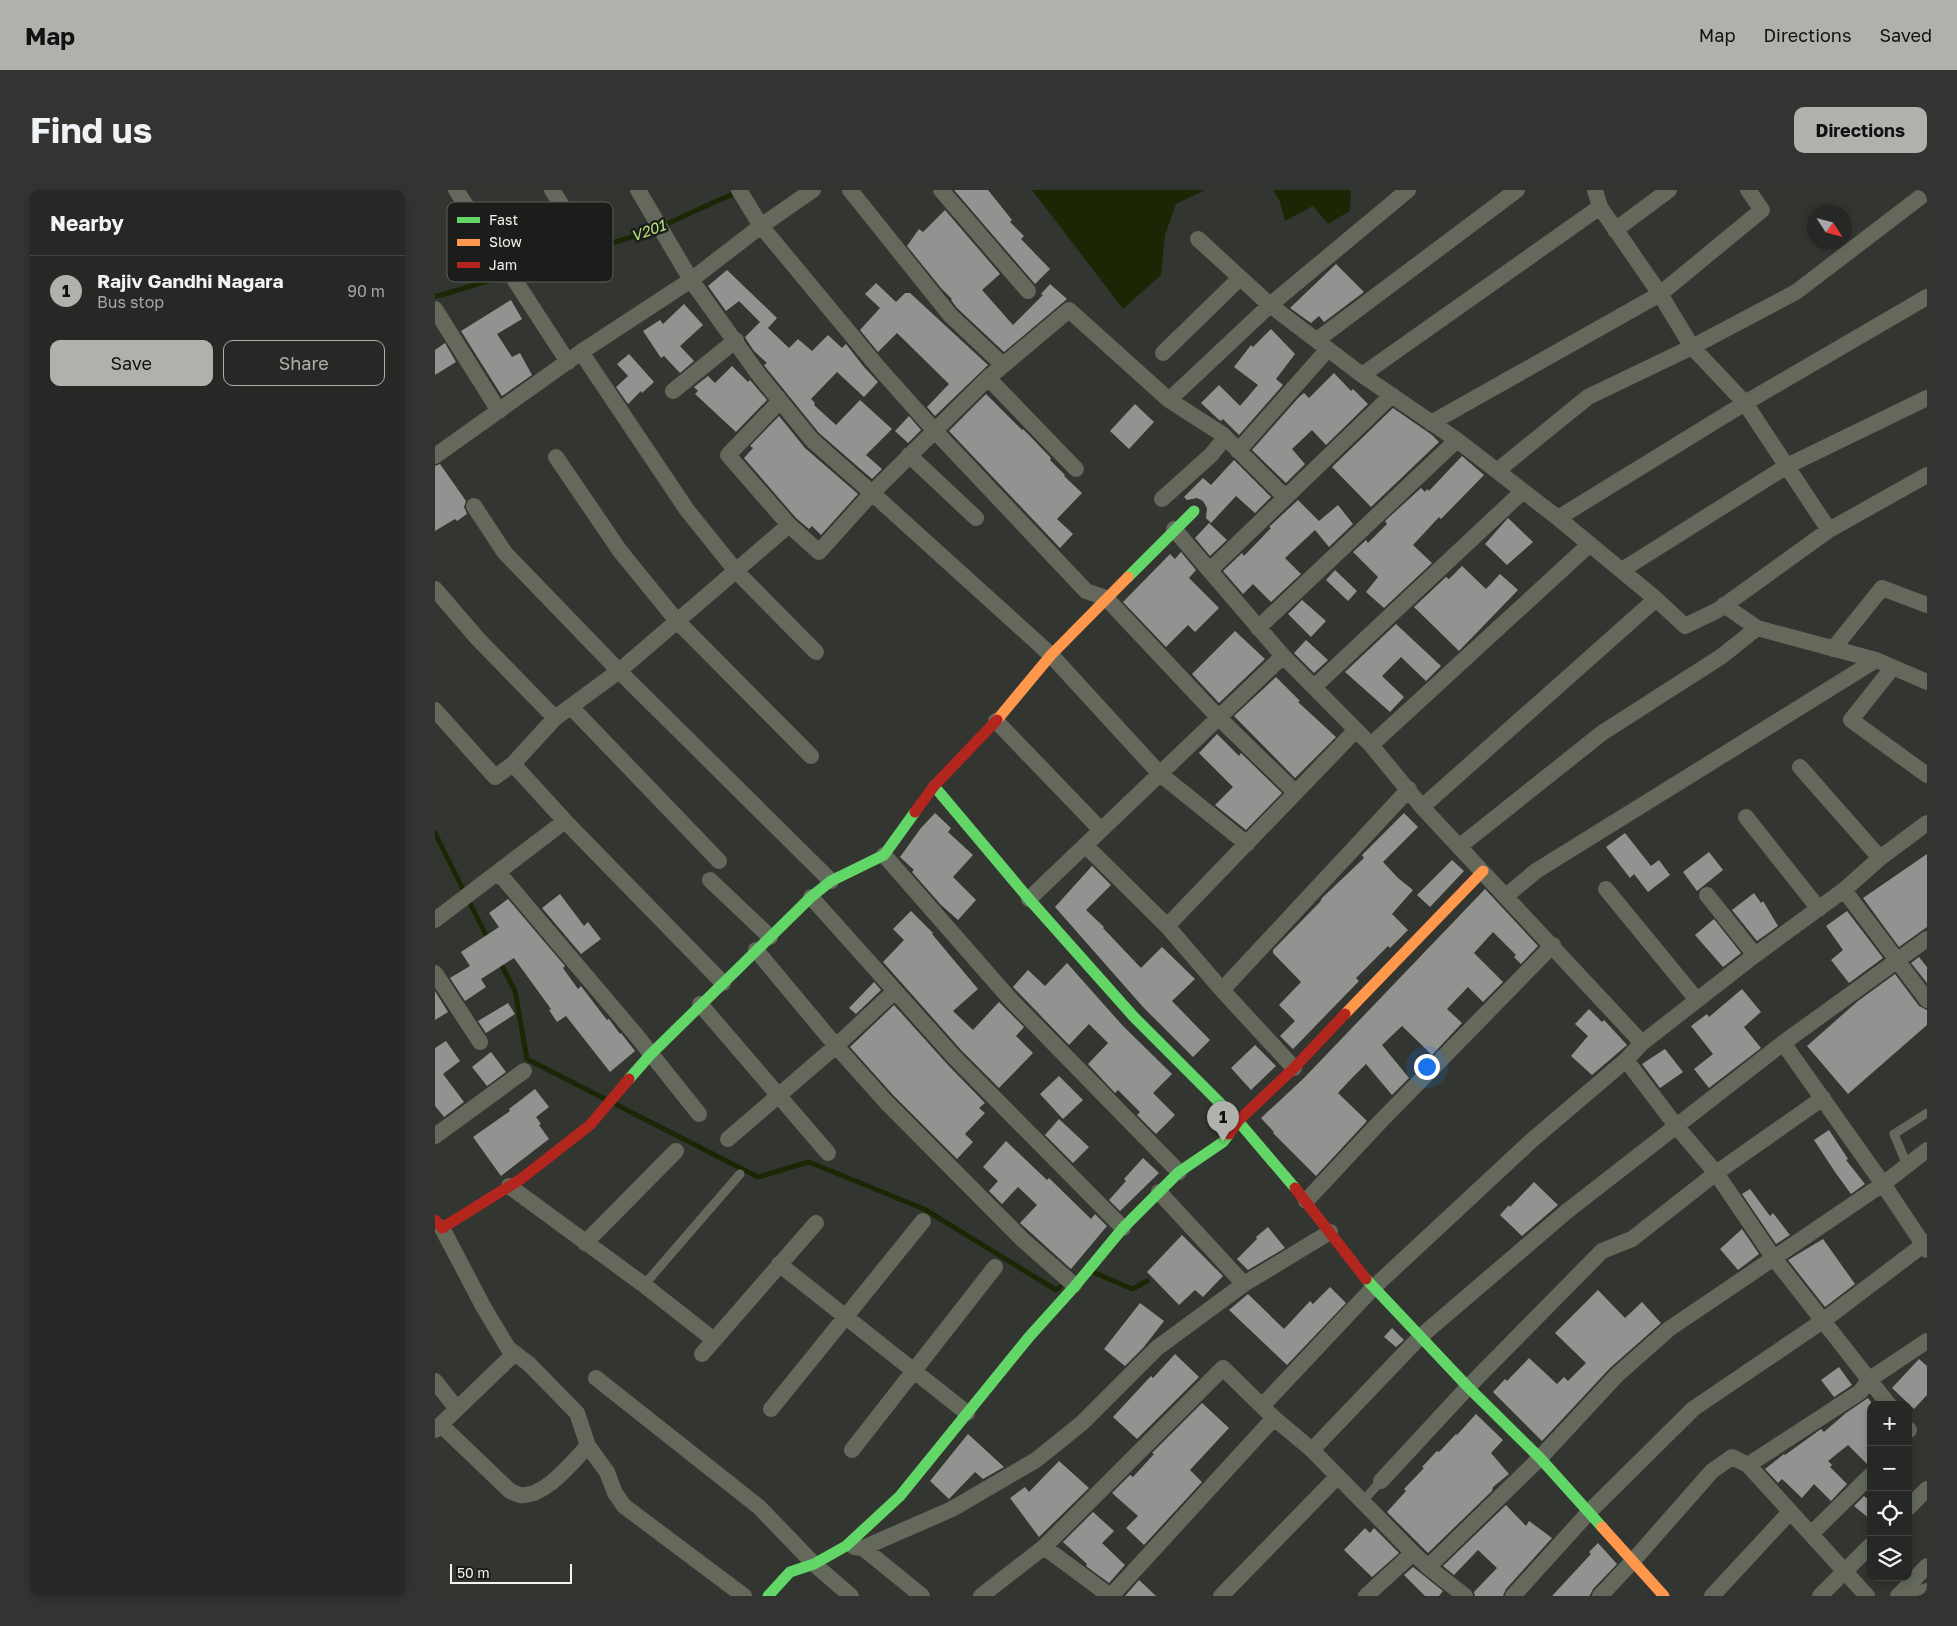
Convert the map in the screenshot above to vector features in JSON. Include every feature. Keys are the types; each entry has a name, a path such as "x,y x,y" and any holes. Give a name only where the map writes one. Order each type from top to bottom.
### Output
{"street":[{"path":"457,190 465,202"},
{"path":"552,190 560,202"},
{"path":"638,190 691,280 736,340 759,375 812,440 1051,655 1159,774 1247,844"},
{"path":"435,456 574,357 691,280 761,226 813,190"},
{"path":"851,190 950,315 1003,365"},
{"path":"941,190 1028,291"},
{"path":"1169,400 1271,305 1408,190"},
{"path":"1238,451 1323,344 1517,190"},
{"path":"1596,190 1600,207 1660,294 1691,347 1745,403 1829,530"},
{"path":"1615,230 1669,190"},
{"path":"1431,423 1660,294 1762,210 1748,190"},
{"path":"1497,471 1588,397 1691,347 1796,292 1927,192"},
{"path":"741,194 761,226 935,431 1086,591 1106,598 1218,717 1295,792"},
{"path":"1363,375 1600,207"},
{"path":"1198,239 1271,305 1363,375 1457,440 1558,518 1622,570 1685,626 1724,605 1829,530 1927,476"},
{"path":"1163,353 1241,278"},
{"path":"516,282 687,510 736,571 817,652"},
{"path":"1558,518 1745,403 1927,297"},
{"path":"435,309 499,411"},
{"path":"780,401 727,455 789,525 819,552 872,493 988,378 1069,310 1169,400 1225,438 1285,497"},
{"path":"673,391 736,340"},
{"path":"988,378 1076,469"},
{"path":"1209,570 1392,395"},
{"path":"1622,570 1787,466 1927,398"},
{"path":"1162,498 1211,455 1225,438"},
{"path":"1258,628 1457,440"},
{"path":"909,456 976,518"},
{"path":"556,457 620,551 677,621 811,756"},
{"path":"1314,687 1523,491"},
{"path":"474,506 505,553 619,671 831,882"},
{"path":"745,1596 624,1506 615,1493 607,1472 588,1446 577,1414 529,1364 508,1348 484,1308 439,1224 521,1179 590,1125 651,1054 811,897 831,882 884,855 934,786 996,721 1051,655 1174,529 1194,511"},
{"path":"435,710 495,777 513,764 555,718 619,671 789,525"},
{"path":"1174,529 1283,656 1355,731 1371,745 1423,807 1643,1043"},
{"path":"1371,745 1590,544"},
{"path":"1833,649 1882,588 1927,605"},
{"path":"435,589 479,639 555,718"},
{"path":"1423,807 1656,599"},
{"path":"1724,605 1757,628 1876,660 1927,682"},
{"path":"1460,846 1602,734 1722,656 1757,628"},
{"path":"1029,899 1283,656"},
{"path":"1506,896 1535,871 1876,660"},
{"path":"1893,667 1851,720 1927,775"},
{"path":"571,707 719,861"},
{"path":"996,721 1101,830"},
{"path":"1167,926 1355,731"},
{"path":"513,764 565,821 723,982"},
{"path":"1800,766 1880,858"},
{"path":"934,786 1029,899 1133,1016 1238,1121 1306,1201 1373,1288 1468,1387 1540,1458 1664,1596"},
{"path":"1222,990 1409,790"},
{"path":"1746,817 1819,908"},
{"path":"435,920 565,821"},
{"path":"1262,1406 1373,1288 1531,1140 1626,1060 1643,1043 1755,955 1844,890 1880,858 1927,823"},
{"path":"1085,845 1167,926 1293,1068"},
{"path":"884,855 1011,1000 1179,1172"},
{"path":"767,1596 790,1572 815,1564 846,1546 900,1496 1074,1281 1093,1264 1123,1228 1179,1172 1223,1142 1238,1121 1293,1068 1483,871"},
{"path":"498,872 699,1114"},
{"path":"710,880 770,937"},
{"path":"1606,889 1697,1000"},
{"path":"1844,890 1927,1000"},
{"path":"1707,895 1755,955"},
{"path":"811,897 955,1058 1123,1228"},
{"path":"1311,1450 1421,1337 1566,1212 1783,1043 1898,962 1927,939"},
{"path":"1306,1201 1377,1125 1553,945"},
{"path":"756,950 836,1046 886,1102 1023,1240 1074,1281"},
{"path":"435,973 480,1042"},
{"path":"728,1139 836,1046 895,991"},
{"path":"701,1004 828,1153"},
{"path":"1513,1596 1589,1512 1693,1409 1824,1320 1926,1245 1783,1043"},
{"path":"1626,1060 1716,1173 1773,1257 1886,1401"},
{"path":"435,1136 524,1071"},
{"path":"1381,1481 1468,1387 1602,1251 1632,1239 1716,1173 1823,1098"},
{"path":"1428,1566 1540,1458 1617,1375 1662,1335 1773,1257 1883,1184 1927,1150"},
{"path":"585,1243 676,1152"},
{"path":"509,1186 645,1285 714,1340"},
{"path":"1159,1192 1244,1284"},
{"path":"771,1410 923,1221"},
{"path":"702,1354 816,1222"},
{"path":"846,1546 863,1548 952,1508 1036,1460 1082,1423 1157,1348 1244,1284 1330,1232"},
{"path":"779,1264 967,1413"},
{"path":"852,1450 995,1267"},
{"path":"1748,1465 1860,1392 1870,1379 1927,1341"},
{"path":"515,1354 438,1427 509,1490 519,1495 545,1488 588,1446"},
{"path":"981,1596 1044,1547 1223,1368 1274,1418 1338,1476 1361,1503 1413,1553 1465,1596"},
{"path":"596,1378 759,1508 815,1564 851,1596"},
{"path":"435,1381 457,1410"},
{"path":"1044,1547 1110,1596 1274,1418"},
{"path":"1600,1596 1712,1471 1732,1456 1748,1465 1867,1596"},
{"path":"1221,1596 1338,1476"},
{"path":"1811,1534 1867,1479"},
{"path":"1912,1504 1927,1489"},
{"path":"1712,1596 1790,1512"},
{"path":"863,1548 922,1596"},
{"path":"1820,1596 1867,1549"},
{"path":"1366,1596 1413,1553"},
{"path":"1898,1596 1927,1566"},
{"path":"1914,1596 1927,1591"}],"lane":[{"path":"1907,1165 1895,1134 1927,1113"},
{"path":"645,1285 740,1174"},
{"path":"1361,1503 1381,1481"}],"shaded area":[{"path":"1032,190 1205,190 1176,204 1165,235 1161,275 1123,309"},
{"path":"1273,190 1351,190 1350,211 1328,224 1313,206 1285,221 1280,202"}],"building":[{"path":"954,190 988,190 1012,220 1010,222 1024,236 1021,239 1050,269 1035,284"},
{"path":"945,210 1000,274 982,290 1013,325 1043,295 1041,294 1050,284 1067,299 1004,352 957,308 952,299 907,246 919,229 923,232"},
{"path":"1336,264 1364,292 1324,322 1319,316 1311,323 1290,308"},
{"path":"727,270 777,318 768,328 789,348 798,339 812,351 828,335 842,348 846,344 878,382 864,397 837,372 811,399 815,403 814,405 836,425 860,400 892,429 866,455 882,469 872,479 819,433 764,365 767,363 754,351 745,337 760,322 739,301 726,311 708,286"},
{"path":"876,283 896,302 905,293 910,293 988,365 935,416 927,407 949,384 897,333 878,352 860,330 880,308 865,294"},
{"path":"511,300 522,319 497,334 512,357 520,353 532,375 502,396 461,331"},
{"path":"684,304 703,325 680,346 694,361 680,373 664,356 661,358 643,331 660,320 663,324"},
{"path":"1271,329 1295,354 1276,379 1283,385 1239,435 1223,419 1221,421 1218,419 1201,403 1219,385 1240,406 1258,385 1234,367 1251,345 1253,347"},
{"path":"445,343 456,362 435,375 435,350"},
{"path":"629,354 654,382 642,393 641,391 628,404 616,387 628,376 617,364"},
{"path":"732,366 748,382 750,380 767,400 736,432 695,394 698,391 694,387 708,376 715,383"},
{"path":"1334,373 1351,391 1353,389 1368,404 1326,445 1312,430 1292,449 1305,464 1286,483 1252,450 1299,397 1304,393 1309,398"},
{"path":"986,394 1030,436 1051,458 1050,460 1064,476 1082,493 1057,519 1073,534 1060,548 949,431"},
{"path":"1135,404 1154,422 1129,449 1110,431"},
{"path":"1393,408 1439,442 1371,507 1332,467"},
{"path":"779,416 805,448 858,494 821,535 812,526 809,529 796,518 744,458 753,448 750,446"},
{"path":"909,416 921,430 908,443 895,431"},
{"path":"1462,456 1484,475 1441,519 1439,517 1413,545 1432,563 1384,608 1366,592 1378,577 1353,552 1366,540 1368,543 1387,524 1385,521 1421,488 1425,492 1427,489 1429,491"},
{"path":"1234,460 1271,497 1255,513 1236,496 1211,523 1206,518 1207,508 1203,501 1197,498 1187,500 1184,497 1203,478 1211,485"},
{"path":"440,464 466,501 464,507 467,514 435,531 435,466"},
{"path":"1298,500 1319,521 1338,505 1353,524 1329,547 1315,530 1285,558 1301,574 1271,602 1253,584 1243,594 1223,571 1242,553 1244,556 1271,528 1269,527"},
{"path":"1508,518 1533,542 1507,565 1485,544"},
{"path":"1209,523 1227,540 1210,556 1195,538"},
{"path":"1181,552 1196,570 1189,578 1219,608 1195,632 1188,625 1166,647 1123,602 1170,554 1175,559"},
{"path":"1462,566 1486,589 1500,574 1518,590 1459,651 1414,607 1446,577 1449,579"},
{"path":"1335,570 1357,591 1348,601 1326,580"},
{"path":"1302,600 1326,621 1311,637 1288,614"},
{"path":"1396,624 1441,666 1426,681 1401,657 1382,676 1404,697 1390,712 1345,672"},
{"path":"1235,631 1265,659 1219,703 1192,674"},
{"path":"1306,640 1328,660 1314,673 1294,653"},
{"path":"1276,677 1300,701 1298,702 1336,737 1295,778 1234,716"},
{"path":"1217,734 1239,756 1241,753 1282,793 1246,830 1215,805 1233,787 1199,753"},
{"path":"935,813 951,828 948,832 973,855 953,877 976,900 958,920 941,905 912,872 914,870 900,857 921,828"},
{"path":"1404,813 1418,827 1383,862 1413,890 1392,914 1408,930 1390,948 1388,946 1356,978 1359,981 1293,1049 1280,1036 1295,1021 1279,1005 1301,982 1273,953 1273,950 1322,898 1364,858 1362,855"},
{"path":"1625,833 1651,866 1659,860 1670,875 1648,892 1634,874 1630,878 1606,847"},
{"path":"1709,852 1723,870 1697,891 1683,872"},
{"path":"1927,854 1927,927 1899,947 1863,898"},
{"path":"1452,860 1464,871 1430,907 1417,895"},
{"path":"1092,866 1111,885 1086,910 1141,968 1162,947 1195,979 1172,1001 1210,1040 1193,1057 1143,1007 1055,907"},
{"path":"1485,889 1538,946 1521,964 1514,957 1516,955 1493,932 1474,953 1503,982 1483,1002 1468,987 1447,1009 1462,1023 1432,1055 1402,1026 1382,1045 1409,1078 1392,1095 1366,1064 1350,1080 1338,1093 1367,1121 1316,1176 1273,1133 1261,1118 1304,1078"},
{"path":"1754,893 1761,903 1763,901 1778,926 1757,941 1732,910"},
{"path":"560,894 584,926 588,922 601,939 581,954 542,908"},
{"path":"508,899 565,966 563,968 578,989 581,986 607,1020 609,1019 635,1051 610,1072 566,1016 557,1022 549,1010 551,1009 514,958 481,979 486,987 465,1001 450,978 470,966 461,952 499,927 489,913"},
{"path":"911,911 933,933 978,989 953,1011 973,1030 999,1002 1024,1027 1016,1036 1033,1053 999,1088 962,1051 883,962 904,940 893,929"},
{"path":"1847,911 1883,958 1849,983 1831,960 1843,950 1826,926"},
{"path":"1714,919 1741,953 1723,967 1695,935"},
{"path":"1919,957 1927,967 1927,983 1911,963"},
{"path":"1067,963 1123,1026 1172,1074 1153,1093 1175,1115 1156,1134 1137,1115 1140,1112 1118,1090 1115,1093 1088,1064 1108,1043 1089,1024 1069,1045 1013,987 1028,970 1045,986"},
{"path":"1895,974 1919,1006 1927,1010 1927,1025 1848,1094 1807,1046 1858,1001"},
{"path":"874,982 881,990 856,1014 849,1008"},
{"path":"1742,989 1761,1012 1744,1027 1761,1048 1709,1088 1694,1069 1713,1054 1691,1026 1707,1014 1709,1017"},
{"path":"435,991 448,1012 435,1020"},
{"path":"508,1003 515,1014 486,1033 478,1021"},
{"path":"894,1005 985,1103 979,1108 985,1113 965,1134 973,1142 957,1159 893,1095 850,1047"},
{"path":"1589,1009 1602,1022 1604,1020 1627,1045 1592,1075 1571,1056 1588,1036 1575,1024"},
{"path":"446,1041 460,1061 443,1074 464,1102 444,1117 435,1106 435,1048"},
{"path":"1255,1045 1276,1066 1251,1090 1231,1068"},
{"path":"1665,1049 1683,1072 1660,1088 1642,1064"},
{"path":"491,1052 506,1072 487,1086 472,1067"},
{"path":"1059,1076 1083,1100 1063,1119 1040,1094"},
{"path":"535,1089 549,1107 536,1117 549,1139 501,1176 473,1137 510,1111 509,1109"},
{"path":"1059,1119 1089,1147 1073,1163 1045,1135"},
{"path":"1829,1130 1848,1159 1846,1160 1865,1184 1851,1194 1814,1140"},
{"path":"1006,1141 1047,1180 1049,1178 1091,1219 1095,1214 1107,1226 1071,1269 1020,1223 1037,1205 1018,1187 1002,1204 989,1191 998,1181 983,1167"},
{"path":"1143,1158 1159,1173 1120,1211 1109,1200 1126,1181 1124,1179"},
{"path":"1534,1182 1558,1205 1522,1236 1500,1215"},
{"path":"1750,1189 1770,1216 1773,1213 1790,1235 1776,1244 1742,1194"},
{"path":"1268,1227 1285,1248 1248,1270 1237,1259 1257,1239 1256,1237"},
{"path":"1742,1229 1759,1254 1738,1270 1720,1249"},
{"path":"1182,1235 1223,1276 1203,1297 1195,1290 1179,1305 1147,1272"},
{"path":"1823,1239 1855,1284 1825,1307 1788,1260"},
{"path":"1330,1287 1346,1303 1287,1365 1229,1310 1248,1294 1284,1329 1310,1301 1313,1304"},
{"path":"1598,1290 1625,1318 1642,1302 1661,1323 1610,1368 1542,1441 1493,1392 1505,1379 1507,1381 1529,1358 1557,1384 1564,1377 1568,1381 1586,1363 1555,1333"},
{"path":"1140,1303 1164,1321 1143,1348 1125,1366 1104,1349"},
{"path":"1392,1328 1404,1340 1396,1347 1384,1337"},
{"path":"1175,1354 1199,1377 1137,1439 1113,1417 1151,1376 1153,1378"},
{"path":"1919,1359 1927,1366 1927,1395 1914,1409 1912,1401 1906,1401 1892,1388"},
{"path":"1839,1367 1852,1385 1834,1397 1821,1380"},
{"path":"1868,1398 1870,1401 1867,1401 1867,1464 1848,1445 1828,1461 1832,1465 1830,1467 1847,1484 1831,1501 1814,1484 1802,1498 1782,1479 1778,1483 1765,1469 1821,1429 1824,1432 1846,1413"},
{"path":"1202,1403 1229,1428 1190,1470 1202,1482 1144,1545 1126,1528 1138,1516 1112,1493 1130,1475 1133,1477 1154,1454 1152,1453"},
{"path":"1476,1414 1503,1440 1491,1453 1509,1474 1493,1487 1492,1491 1428,1553 1387,1512 1406,1491 1404,1489 1424,1468 1422,1467 1437,1451 1439,1452 1457,1435"},
{"path":"968,1434 1004,1467 983,1479 975,1472 949,1499 930,1481"},
{"path":"1059,1461 1089,1488 1039,1537 1010,1498 1025,1487 1029,1492"},
{"path":"1864,1496 1867,1499 1867,1517 1854,1506"},
{"path":"1506,1505 1526,1526 1529,1521 1552,1538 1506,1589 1503,1596 1475,1596 1474,1592 1497,1568 1478,1550 1454,1575 1443,1566"},
{"path":"1093,1512 1114,1531 1102,1543 1125,1565 1109,1583 1086,1566 1087,1564 1063,1542"},
{"path":"1365,1528 1370,1533 1374,1528 1399,1553 1372,1577 1344,1550"},
{"path":"1598,1543 1617,1564 1593,1589 1589,1596 1552,1596 1591,1554 1589,1552"},
{"path":"1413,1567 1443,1591 1439,1596 1425,1596 1404,1575"},
{"path":"1139,1580 1156,1596 1125,1596"}],"waterway":[{"name":"V201","path":"613,243 651,231 737,192"},
{"name":"V201","path":"435,296 484,282"},
{"path":"435,833 489,941"},
{"path":"499,960 515,991 527,1059 605,1099"},
{"path":"617,1105 758,1177 809,1162 924,1209 1056,1290 1060,1287"},
{"path":"1095,1273 1132,1289 1147,1281"}],"traffic: fast":[{"path":"1128,577 1194,511"},
{"path":"934,786 1029,899 1133,1016 1238,1121 1295,1188"},
{"path":"629,1079 651,1054 811,897 831,881 884,855 915,812"},
{"path":"768,1596 790,1572 814,1564 846,1546 900,1496 1029,1337 1075,1286 1123,1228 1179,1172 1223,1142 1229,1134"},
{"path":"1366,1279 1468,1387 1540,1458 1602,1527"}],"traffic: slow":[{"path":"997,720 1051,655 1128,577"},
{"path":"1345,1014 1483,871"},
{"path":"1602,1527 1664,1596"}],"traffic: jam":[{"path":"915,812 934,786 997,720"},
{"path":"1229,1134 1238,1121 1294,1068 1345,1014"},
{"path":"435,1220 442,1228 521,1179 590,1125 629,1079"},
{"path":"1295,1188 1366,1279"}],"place":[{"name":"Rajiv Gandhi Nagara","path":"1223,1142"}]}
